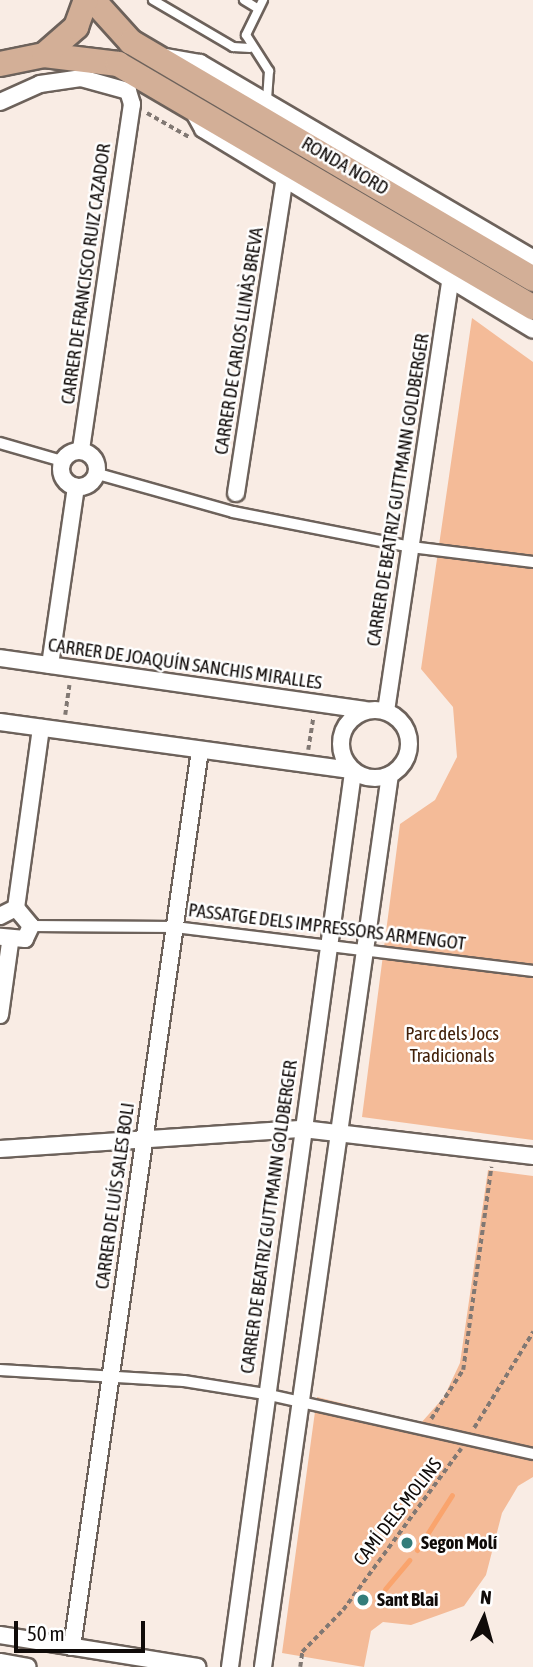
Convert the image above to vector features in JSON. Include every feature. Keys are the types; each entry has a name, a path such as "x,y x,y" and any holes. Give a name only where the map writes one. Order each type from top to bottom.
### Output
{"main road":[{"path":"0,64 44,55 76,27 86,0"},
{"name":"RONDA NORD","path":"93,0 131,42 533,279"},
{"name":"RONDA NORD","path":"44,55 118,64 187,101 533,307"}],"street":[{"name":"RONDA NORD","path":"155,55 200,63 533,258"},
{"name":"CARRER DE FRANCISCO RUIZ CAZADOR","path":"0,102 40,84 81,78 128,91 132,104 81,450"},
{"name":"RONDA NORD","path":"187,101 203,129 452,276 533,330"},
{"name":"CARRER DE CARLOS LLINÀS BREVA","path":"233,512 285,177"},
{"name":"CARRER DE BEATRIZ GUTTMANN GOLDBERGER","path":"387,711 452,276"},
{"path":"0,443 62,461 81,450 95,458 98,474 89,485 76,487 62,478 62,461"},
{"path":"98,474 233,512 411,547 533,562"},
{"path":"50,665 76,487"},
{"name":"CARRER DE JOAQUÍN SANCHIS MIRALLES","path":"0,658 364,710"},
{"path":"0,722 352,771 371,779 390,775 405,761 409,742 402,723 387,711 364,710 345,725 340,749 352,771"},
{"path":"0,1014 5,940 25,939 31,926 16,908 41,728"},
{"name":"CARRER DE LUÍS SALES BOLI","path":"72,1647 201,750"},
{"name":"CARRER DE BEATRIZ GUTTMANN GOLDBERGER","path":"230,1667 265,1394 352,771"},
{"path":"263,1667 390,775"},
{"path":"0,916 16,908"},
{"name":"PASSATGE DELS IMPRESSORS ARMENGOT","path":"31,926 175,927 365,946 533,971"},
{"path":"0,1149 303,1129 533,1156"},
{"path":"0,1370 110,1376 300,1399 465,1443 533,1454"},
{"path":"0,1635 197,1667"},
{"path":"0,1662 28,1667"}],"lane":[{"path":"153,0 233,47 250,48"},
{"path":"244,0 257,8"},
{"path":"263,0 248,22 250,48 269,71 267,100"}],"path":[{"path":"62,731 72,669"},
{"path":"306,765 315,704"},
{"path":"421,1432 463,1370 492,1167 479,1165"},
{"name":"CAMÍ DELS MOLINS","path":"300,1667 302,1652 343,1610 391,1537 444,1480 533,1332"}],"green space":[{"name":"Parc dels Jocs Tradicionals","path":"472,318 533,362 533,1140 362,1117 400,824 435,800 457,757 453,707 421,669"},
{"path":"488,1170 533,1176 533,1477 518,1486 502,1513 486,1575 464,1606 411,1625 383,1622 371,1631 364,1667 282,1653 317,1397 421,1423 444,1397 460,1363"}],"waterway":[{"path":"417,1550 452,1495"},
{"path":"385,1589 409,1560"}],"place":[{"name":"Segon Molí","path":"407,1543"},
{"name":"Sant Blai","path":"363,1600"}]}
